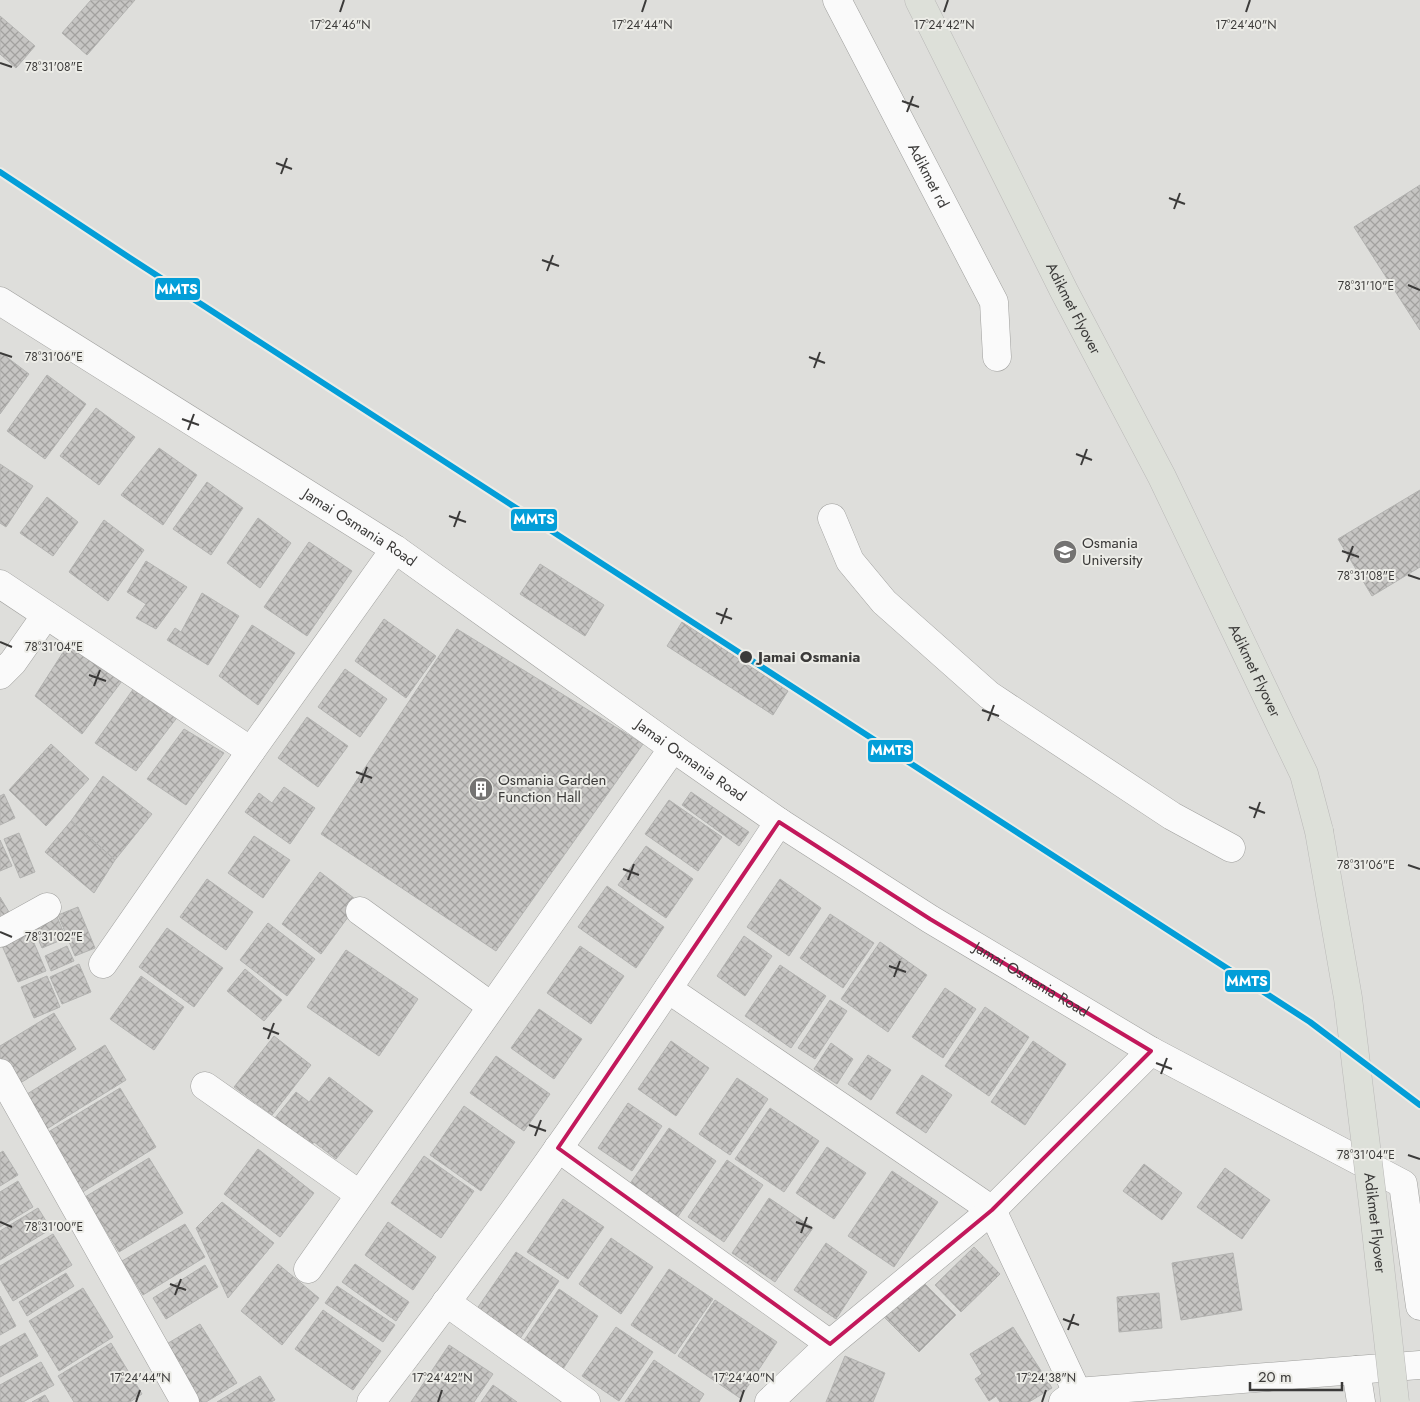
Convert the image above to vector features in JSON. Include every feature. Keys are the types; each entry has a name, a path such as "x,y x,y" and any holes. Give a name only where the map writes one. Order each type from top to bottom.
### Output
{"main road":[{"name":"Adikmet Flyover","path":"919,0 1064,291 1162,477 1304,774 1319,831 1348,998 1395,1402"}],"street":[{"name":"Adikmet rd","path":"836,0 994,302 997,356"},
{"name":"Jamai Osmania Road","path":"0,301 396,549 779,822 930,919 1151,1051 1403,1184 1420,1306"},
{"path":"832,518 850,561 884,602 989,695 1172,816 1231,848"},
{"path":"103,964 251,751 396,549"},
{"path":"0,584 251,751"},
{"path":"0,675 13,662 46,615"},
{"path":"308,1269 673,748"},
{"path":"371,1402 558,1148 668,989 779,822"},
{"path":"0,933 47,907"},
{"path":"360,911 491,1006"},
{"path":"668,989 992,1210 1073,1399 1420,1365"},
{"path":"770,1402 830,1344 992,1210 1151,1051"},
{"path":"0,1072 185,1402"},
{"path":"205,1086 360,1194"},
{"path":"558,1148 830,1344"},
{"path":"446,1302 586,1402"},
{"path":"1356,1370 1361,1402"}],"highlighted area":[{"path":"779,822 930,919 1151,1051 992,1210 830,1344 558,1148"}],"building":[{"path":"91,0 135,0 87,55 62,33"},
{"path":"0,16 35,46 16,68 0,54"},
{"path":"1420,185 1420,330 1354,227"},
{"path":"0,352 29,374 0,414"},
{"path":"47,375 86,404 45,459 7,431"},
{"path":"96,408 135,437 99,485 60,456"},
{"path":"159,448 197,475 163,525 121,495"},
{"path":"0,464 33,486 6,527 0,523"},
{"path":"207,482 243,508 211,555 173,529"},
{"path":"1420,490 1420,567 1372,596 1338,539"},
{"path":"47,497 78,522 53,556 20,533"},
{"path":"258,518 291,543 260,588 227,563"},
{"path":"104,520 144,550 108,601 69,572"},
{"path":"309,542 352,571 307,636 264,607"},
{"path":"146,561 187,587 156,629 136,618 146,604 127,592"},
{"path":"540,564 604,605 585,636 520,594"},
{"path":"202,593 239,616 208,665 167,640 175,628 181,632"},
{"path":"384,619 436,656 406,698 355,661"},
{"path":"682,622 788,691 773,715 667,646"},
{"path":"252,625 295,653 258,705 219,676"},
{"name":"Osmania Garden Function Hall","path":"457,629 643,744 496,951 321,834"},
{"path":"69,643 122,681 82,734 35,696"},
{"path":"345,669 387,699 360,737 318,707"},
{"path":"134,688 179,715 136,771 95,743"},
{"path":"307,717 348,746 318,787 278,758"},
{"path":"184,729 224,753 186,805 147,779"},
{"path":"51,744 89,779 46,826 9,790"},
{"path":"103,776 152,814 115,860 71,821"},
{"path":"284,787 315,808 290,844 245,812 259,793 272,803"},
{"path":"691,792 749,832 739,846 682,805"},
{"path":"4,794 15,818 0,825 0,796"},
{"path":"669,800 722,837 698,871 645,834"},
{"path":"71,821 115,860 94,893 45,852"},
{"path":"19,833 35,872 20,878 4,839"},
{"path":"254,836 290,860 263,898 228,873"},
{"path":"0,840 12,866 0,871"},
{"path":"646,846 693,879 666,918 618,885"},
{"path":"320,872 359,902 321,954 282,924"},
{"path":"207,879 253,912 226,950 180,917"},
{"path":"780,879 821,908 789,956 747,927"},
{"path":"607,886 664,927 636,968 578,927"},
{"path":"0,897 12,917 0,924"},
{"path":"78,907 95,948 75,956 58,915"},
{"path":"55,912 66,938 42,948 31,923"},
{"path":"830,914 874,943 843,988 800,958"},
{"path":"268,923 315,959 287,996 240,960"},
{"path":"167,928 223,968 194,1007 139,967"},
{"path":"28,929 46,971 18,982 0,941"},
{"path":"744,936 772,956 745,996 717,976"},
{"path":"880,942 927,975 888,1032 841,999"},
{"path":"67,946 74,961 51,971 45,956"},
{"path":"580,946 624,976 591,1024 547,993"},
{"path":"346,950 418,999 379,1056 307,1007"},
{"path":"79,964 91,992 62,1004 50,977"},
{"path":"780,965 826,996 791,1048 745,1016"},
{"path":"245,969 282,1000 264,1021 227,991"},
{"path":"47,976 60,1007 34,1018 21,987"},
{"path":"141,976 184,1007 154,1050 110,1019"},
{"path":"945,988 976,1009 943,1058 912,1037"},
{"path":"830,1000 847,1011 815,1059 798,1048"},
{"path":"985,1007 1029,1037 989,1096 945,1066"},
{"path":"539,1009 582,1039 554,1079 511,1048"},
{"path":"54,1013 76,1049 17,1085 0,1057 0,1046"},
{"path":"274,1036 311,1065 272,1115 234,1087"},
{"path":"671,1041 709,1068 676,1116 638,1089"},
{"path":"1033,1041 1066,1064 1025,1125 991,1102"},
{"path":"831,1043 853,1059 837,1084 814,1069"},
{"path":"105,1045 126,1080 45,1130 24,1096"},
{"path":"868,1055 891,1070 871,1100 848,1084"},
{"path":"496,1056 550,1094 524,1131 470,1093"},
{"path":"922,1075 952,1095 926,1133 896,1113"},
{"path":"329,1077 373,1111 336,1159 314,1142 308,1150 271,1123 296,1092 309,1102"},
{"path":"737,1078 768,1099 730,1155 699,1134"},
{"path":"120,1088 156,1147 81,1193 45,1134"},
{"path":"628,1103 662,1126 632,1171 598,1148"},
{"path":"464,1106 515,1142 481,1191 430,1155"},
{"path":"770,1108 819,1141 784,1192 735,1159"},
{"path":"669,1128 716,1161 677,1218 629,1185"},
{"path":"827,1147 866,1173 834,1219 796,1193"},
{"path":"258,1149 314,1193 280,1237 224,1194"},
{"path":"3,1151 18,1175 0,1186 0,1153"},
{"path":"424,1156 474,1191 441,1238 391,1203"},
{"path":"149,1158 183,1213 119,1252 85,1197"},
{"path":"727,1160 763,1185 724,1242 688,1217"},
{"path":"1144,1164 1182,1193 1162,1220 1123,1191"},
{"path":"1225,1168 1270,1200 1242,1239 1197,1207"},
{"path":"892,1171 938,1202 894,1267 848,1236"},
{"path":"18,1181 33,1207 0,1227 0,1192"},
{"path":"769,1198 813,1228 775,1282 732,1253"},
{"path":"563,1199 604,1227 568,1279 527,1252"},
{"path":"222,1202 274,1243 228,1298 196,1228"},
{"path":"38,1208 51,1229 0,1260 0,1231"},
{"path":"388,1222 436,1257 413,1290 365,1255"},
{"path":"185,1224 205,1257 143,1295 122,1261"},
{"path":"53,1234 72,1265 13,1301 0,1279 0,1266"},
{"path":"611,1238 653,1267 621,1314 579,1284"},
{"path":"826,1243 867,1272 836,1319 794,1290"},
{"path":"974,1247 1000,1274 961,1312 935,1285"},
{"path":"516,1252 559,1281 517,1343 474,1313"},
{"path":"1233,1253 1242,1310 1181,1320 1172,1263"},
{"path":"278,1264 319,1298 282,1345 241,1311"},
{"path":"355,1264 409,1302 396,1321 342,1282"},
{"path":"205,1265 218,1287 166,1319 153,1298"},
{"path":"669,1269 713,1299 675,1354 631,1325"},
{"path":"66,1273 74,1286 27,1316 19,1302"},
{"path":"920,1279 956,1315 919,1352 883,1316"},
{"path":"337,1286 395,1325 383,1342 325,1303"},
{"path":"83,1288 113,1337 59,1371 29,1321"},
{"path":"559,1289 598,1316 563,1369 523,1342"},
{"path":"1159,1293 1162,1328 1119,1332 1117,1297"},
{"path":"0,1296 16,1326 0,1335"},
{"path":"715,1300 777,1342 740,1398 678,1356"},
{"path":"323,1310 381,1351 353,1390 295,1349"},
{"path":"200,1324 237,1383 206,1402 200,1402 165,1345"},
{"path":"616,1327 653,1352 619,1401 582,1376"},
{"path":"1013,1327 1052,1388 1029,1402 1000,1402 996,1396 989,1401 975,1379 982,1374 970,1354"},
{"path":"25,1333 38,1356 0,1377 0,1347"},
{"path":"111,1343 142,1394 130,1402 74,1402 58,1376"},
{"path":"449,1345 493,1374 474,1402 411,1402"},
{"path":"845,1356 885,1373 873,1402 826,1402"},
{"path":"654,1360 704,1394 699,1402 625,1402"},
{"path":"41,1362 54,1385 23,1402 0,1402 0,1385"},
{"path":"260,1376 275,1400 271,1402 217,1402"},
{"path":"493,1385 517,1402 481,1402"},
{"path":"45,1395 49,1402 32,1402"}],"transit line":[{"name":"MMTS","path":"0,172 1310,1022 1420,1105"}],"place":[{"name":"Osmania University","path":"1065,552"},
{"name":"Jamai Osmania","path":"746,657"},
{"name":"Osmania Garden Function Hall","path":"481,789"}]}
